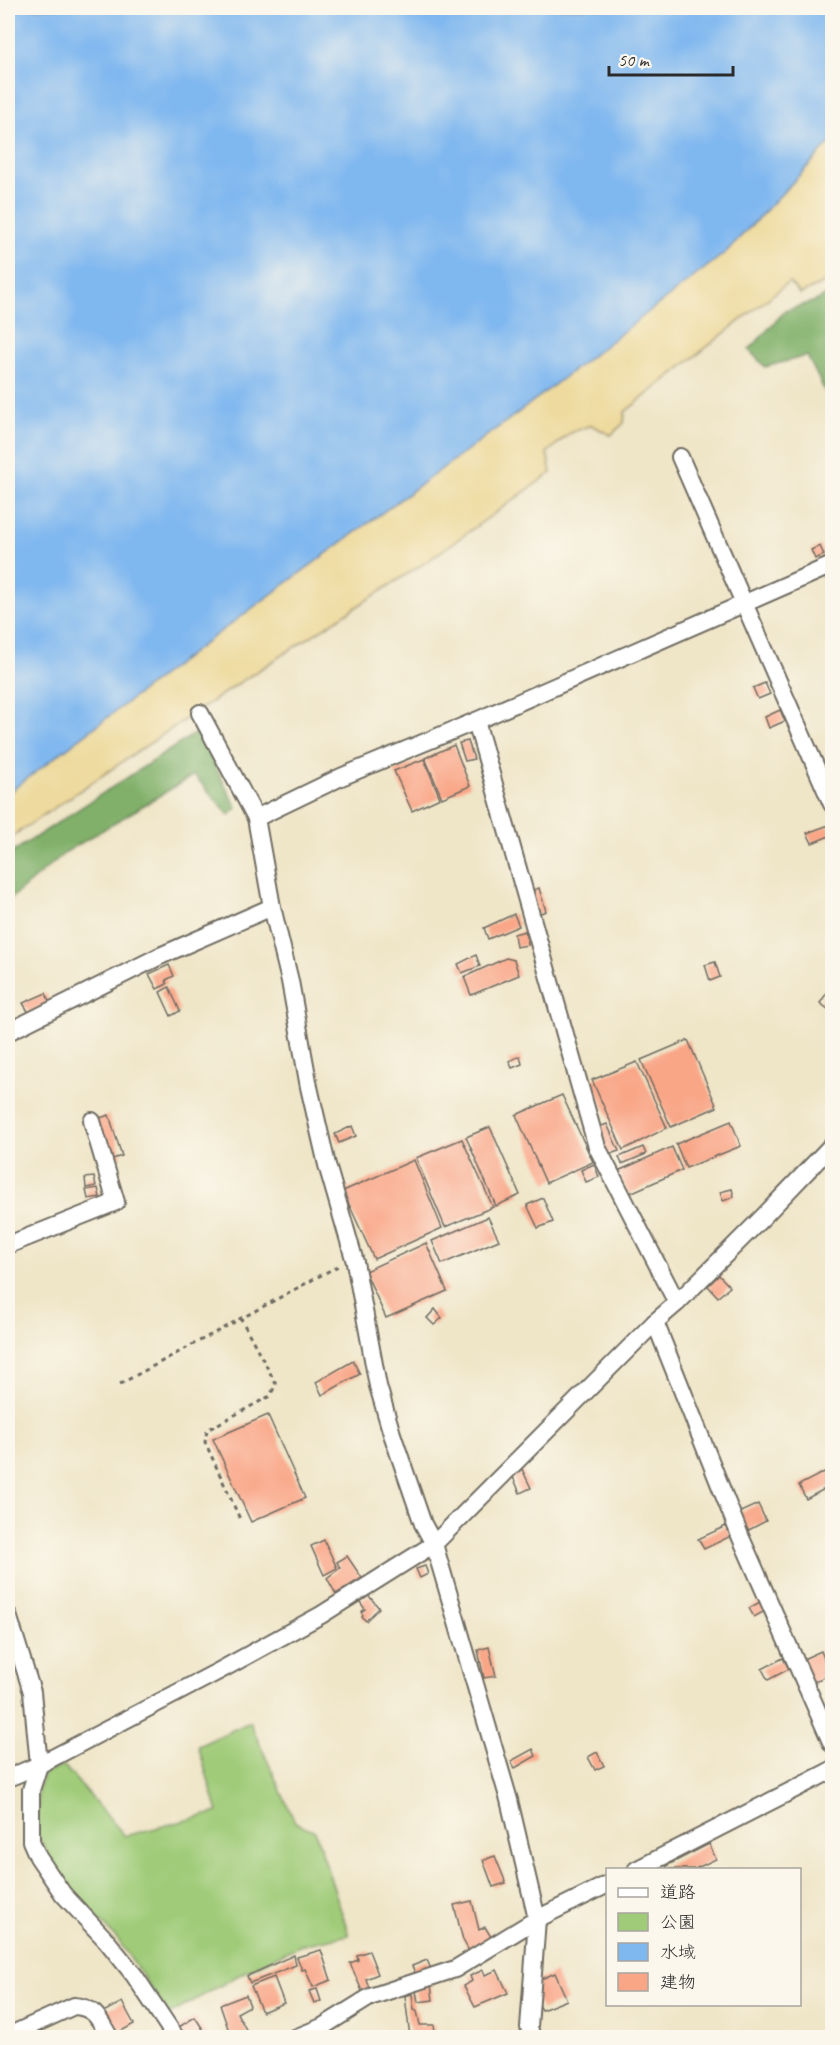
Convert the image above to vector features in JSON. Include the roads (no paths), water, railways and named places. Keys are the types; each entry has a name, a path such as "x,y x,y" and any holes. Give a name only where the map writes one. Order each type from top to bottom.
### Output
{"street":[{"path":"680,457 832,804"},
{"path":"256,818 341,777 476,721 832,565"},
{"path":"200,713 256,818 272,907 290,981 309,1087 327,1165 355,1262 378,1386 423,1524 434,1544 509,1800 537,1919 529,2028 532,2037"},
{"path":"476,721 597,1147 677,1303"},
{"path":"8,1032 160,956 272,907"},
{"path":"8,1245 116,1202 92,1122"},
{"path":"8,1778 39,1765 321,1615 434,1544 655,1322 677,1303 832,1145"},
{"path":"655,1322 741,1538 832,1744"},
{"path":"8,1616 32,1692 39,1765 31,1790 31,1841 38,1857 63,1894 106,1940 134,1975 176,2037"},
{"path":"638,1868 832,1770"},
{"path":"295,2037 328,2031 370,1997 455,1969 537,1919 606,1885"},
{"path":"8,2036 33,2032 74,2006 93,2011 110,2037"}],"water":[{"path":"8,8 832,8 832,141 726,252 523,409 209,640 8,793"}]}
